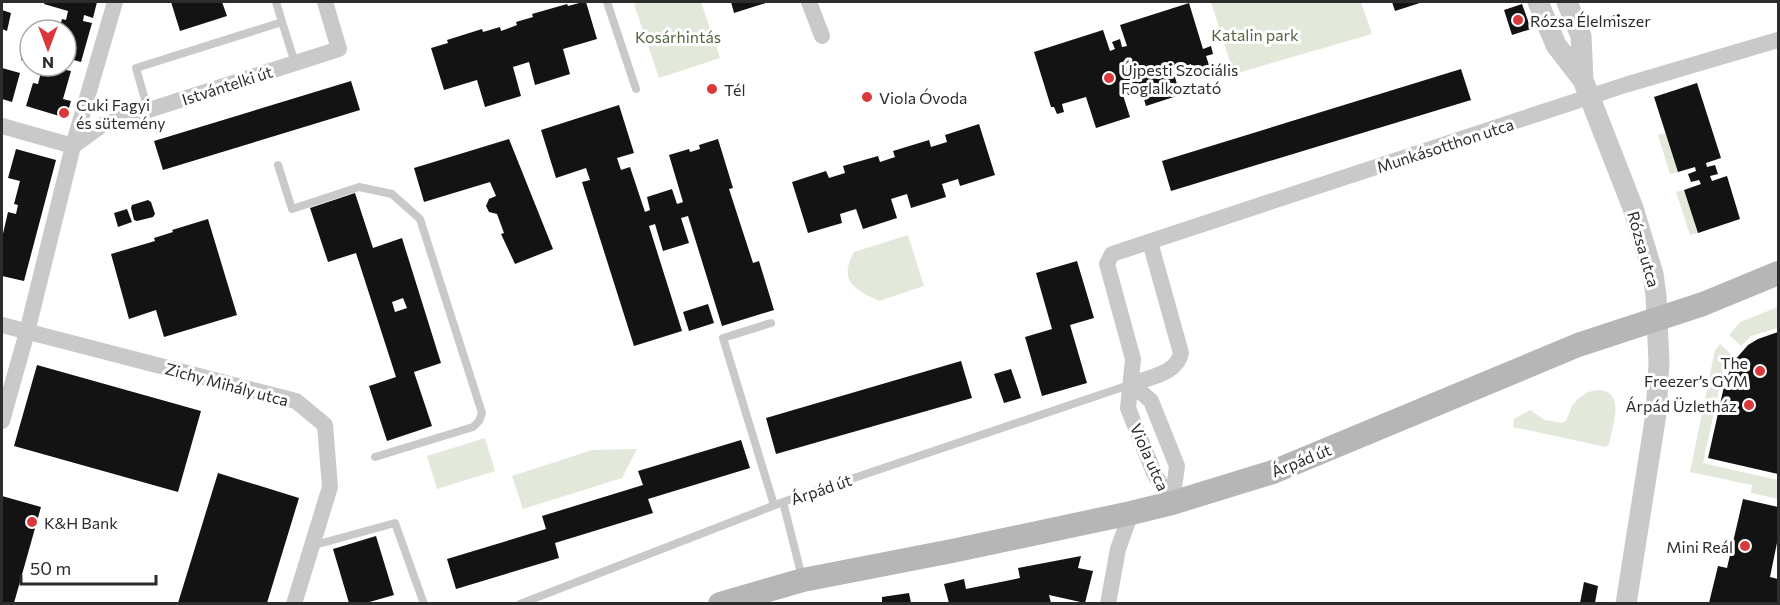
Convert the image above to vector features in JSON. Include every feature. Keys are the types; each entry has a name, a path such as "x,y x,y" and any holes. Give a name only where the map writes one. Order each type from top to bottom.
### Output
{"main road":[{"name":"Árpád út","path":"720,603 749,599 803,580 1131,513 1273,472 1578,345 1703,304 1779,273"}],"street":[{"path":"2,421 27,332 73,146 115,2"},
{"name":"Istvántelki út","path":"73,146 102,125 339,49 325,2"},
{"path":"809,2 822,36"},
{"name":"Rózsa utca","path":"1538,2 1556,45 1587,89 1622,176 1650,262 1656,296 1659,363 1656,414 1626,603"},
{"name":"Rózsa utca","path":"1567,2 1581,36 1587,89"},
{"name":"Munkásotthon utca","path":"1112,254 1587,89 1635,82 1779,40"},
{"path":"2,126 73,146"},
{"path":"1137,382 1174,367 1179,362 1181,353 1150,242"},
{"name":"Viola utca","path":"1112,254 1107,264 1137,382 1151,401 1177,466 1172,503"},
{"name":"Zichy Mihály utca","path":"2,325 296,401 326,425 330,487 294,603"},
{"name":"Viola utca","path":"1137,382 1128,408 1154,473 1172,503"},
{"path":"1108,603 1118,549 1131,513"}],"lane":[{"path":"276,2 295,63"},
{"path":"607,2 636,88"},
{"path":"148,110 136,69 282,22"},
{"path":"278,165 292,209 360,187 392,194 420,219 482,413 479,422 473,427 375,457"},
{"path":"771,323 723,338 779,503"},
{"name":"Árpád út","path":"520,603 779,503 1137,382"},
{"name":"Árpád út","path":"779,503 803,580"},
{"path":"311,546 395,523 424,603"}],"green space":[{"name":"Kosárhintás","path":"701,2 720,58 659,78 634,4"},
{"name":"Katalin park","path":"1211,2 1361,2 1372,34 1234,74"},
{"path":"1666,133 1678,172 1670,174 1658,135"},
{"path":"1684,190 1698,233 1690,235 1676,192"},
{"path":"908,235 924,286 879,301 851,283 848,270 854,252"},
{"path":"1778,307 1778,328 1751,336 1741,346 1729,335 1740,322"},
{"path":"1720,344 1732,355 1725,362 1703,463 1778,480 1778,499 1751,493 1752,485 1690,472 1715,350"},
{"path":"1598,390 1607,392 1615,403 1616,411 1609,444 1606,447 1513,427 1514,419 1530,410 1545,420 1562,423 1566,421 1572,406 1579,398 1588,392"},
{"path":"485,438 495,471 437,489 427,456"},
{"path":"637,449 622,478 523,509 512,476 592,450"}],"building":[{"path":"45,2 97,2 93,18 84,15 83,21 92,23 81,62 78,61 78,18 66,18 68,11 44,4"},
{"path":"171,2 222,2 227,16 180,31"},
{"path":"586,2 597,39 563,49 570,74 535,85 529,62 513,67 521,96 485,107 477,80 444,90 431,48 448,43 447,40 482,29 483,32 500,27 501,31 517,25 516,22 533,17 532,14"},
{"path":"731,2 769,2 734,13"},
{"path":"1392,2 1423,2 1395,11"},
{"name":"Újpesti Szociális Foglalkoztató","path":"1189,3 1203,49 1211,46 1213,54 1206,56 1210,68 1194,73 1191,64 1173,70 1180,95 1146,106 1139,83 1133,85 1136,92 1128,95 1126,87 1121,89 1130,117 1096,128 1086,97 1062,104 1064,112 1057,114 1054,107 1051,107 1034,52 1103,30 1110,51 1115,49 1112,42 1120,39 1122,47 1127,46 1120,25"},
{"name":"Rózsa Élelmiszer","path":"1522,4 1531,29 1512,35 1504,10"},
{"path":"2,10 11,13 7,31 2,29"},
{"path":"1619,13 1624,25 1613,30 1608,18"},
{"path":"2,68 18,72 12,102 2,99"},
{"path":"1461,69 1471,100 1171,191 1162,161"},
{"path":"40,78 69,78 63,99 71,101 66,118 26,106 33,83 38,84"},
{"path":"351,81 360,110 163,170 154,141"},
{"path":"1697,83 1721,158 1706,163 1707,167 1715,165 1718,174 1710,176 1712,181 1727,176 1740,219 1698,233 1684,190 1701,184 1699,180 1691,182 1688,174 1696,171 1695,167 1678,172 1654,97"},
{"path":"619,105 634,153 617,158 621,170 630,167 645,212 650,210 647,197 672,189 677,204 683,202 669,155 689,149 690,152 700,149 699,145 718,139 733,188 729,189 753,263 759,261 774,310 722,326 688,216 681,218 689,243 663,251 655,224 649,226 682,331 634,346 582,182 590,180 586,168 556,178 541,130"},
{"path":"979,124 995,175 960,186 958,179 942,184 946,197 911,208 907,194 891,199 897,218 863,229 856,209 840,214 842,223 808,233 792,182 826,171 829,178 845,173 843,166 878,156 880,162 895,157 893,151 929,140 931,147 947,142 945,135"},
{"path":"509,139 553,249 515,264 501,234 504,233 497,214 489,212 486,206 489,199 496,196 490,182 424,202 414,168"},
{"path":"16,149 56,160 24,281 2,276 2,238 8,212 16,214 18,205 14,204 20,181 8,178"},
{"path":"355,193 373,248 402,238 441,363 414,372 432,426 387,441 369,386 396,377 356,253 328,262 310,208","holes":["403,298 407,308 395,312 392,302"]},
{"path":"148,200 155,214 153,217 134,220 132,205"},
{"path":"127,209 132,222 118,227 114,213"},
{"path":"208,219 237,315 164,337 156,310 129,319 111,254 155,241 154,238 173,232 172,230"},
{"path":"1077,261 1094,318 1070,325 1087,383 1042,396 1025,337 1052,329 1036,273"},
{"path":"708,304 714,323 689,331 683,312"},
{"name":"Árpád Üzletház","path":"1778,332 1778,474 1708,458 1725,382 1734,361 1748,345"},
{"path":"961,361 972,398 776,454 766,418"},
{"path":"37,365 201,411 178,492 14,446"},
{"path":"1011,369 1021,398 1004,403 994,374"},
{"path":"741,440 750,468 648,499 653,513 555,543 559,558 456,589 447,559 546,529 542,516 643,485 638,471"},
{"path":"218,473 299,498 267,603 178,603"},
{"path":"2,496 41,507 14,603 2,603"},
{"path":"1743,499 1778,507 1778,538 1770,577 1778,579 1777,603 1709,603 1718,566 1727,568"},
{"path":"376,536 394,595 366,603 349,603 333,549"},
{"path":"1081,556 1078,568 1093,571 1085,603 1049,595 1051,603 949,603 944,584 964,579 966,589 1020,578 1018,568"},
{"path":"1584,582 1598,586 1595,603 1580,603"},
{"path":"909,593 911,603 882,603 882,597"}],"place":[{"name":"Rózsa Élelmiszer","path":"1518,20"},
{"name":"Újpesti Szociális Foglalkoztató","path":"1109,78"},
{"name":"Tél","path":"712,89"},
{"name":"Viola Óvoda","path":"867,97"},
{"name":"Cuki Fagyi és sütemény","path":"64,113"},
{"name":"The Freezer’s GYM","path":"1760,371"},
{"name":"Árpád Üzletház","path":"1749,405"},
{"name":"K&H Bank","path":"32,522"},
{"name":"Mini Reál","path":"1745,546"}]}
